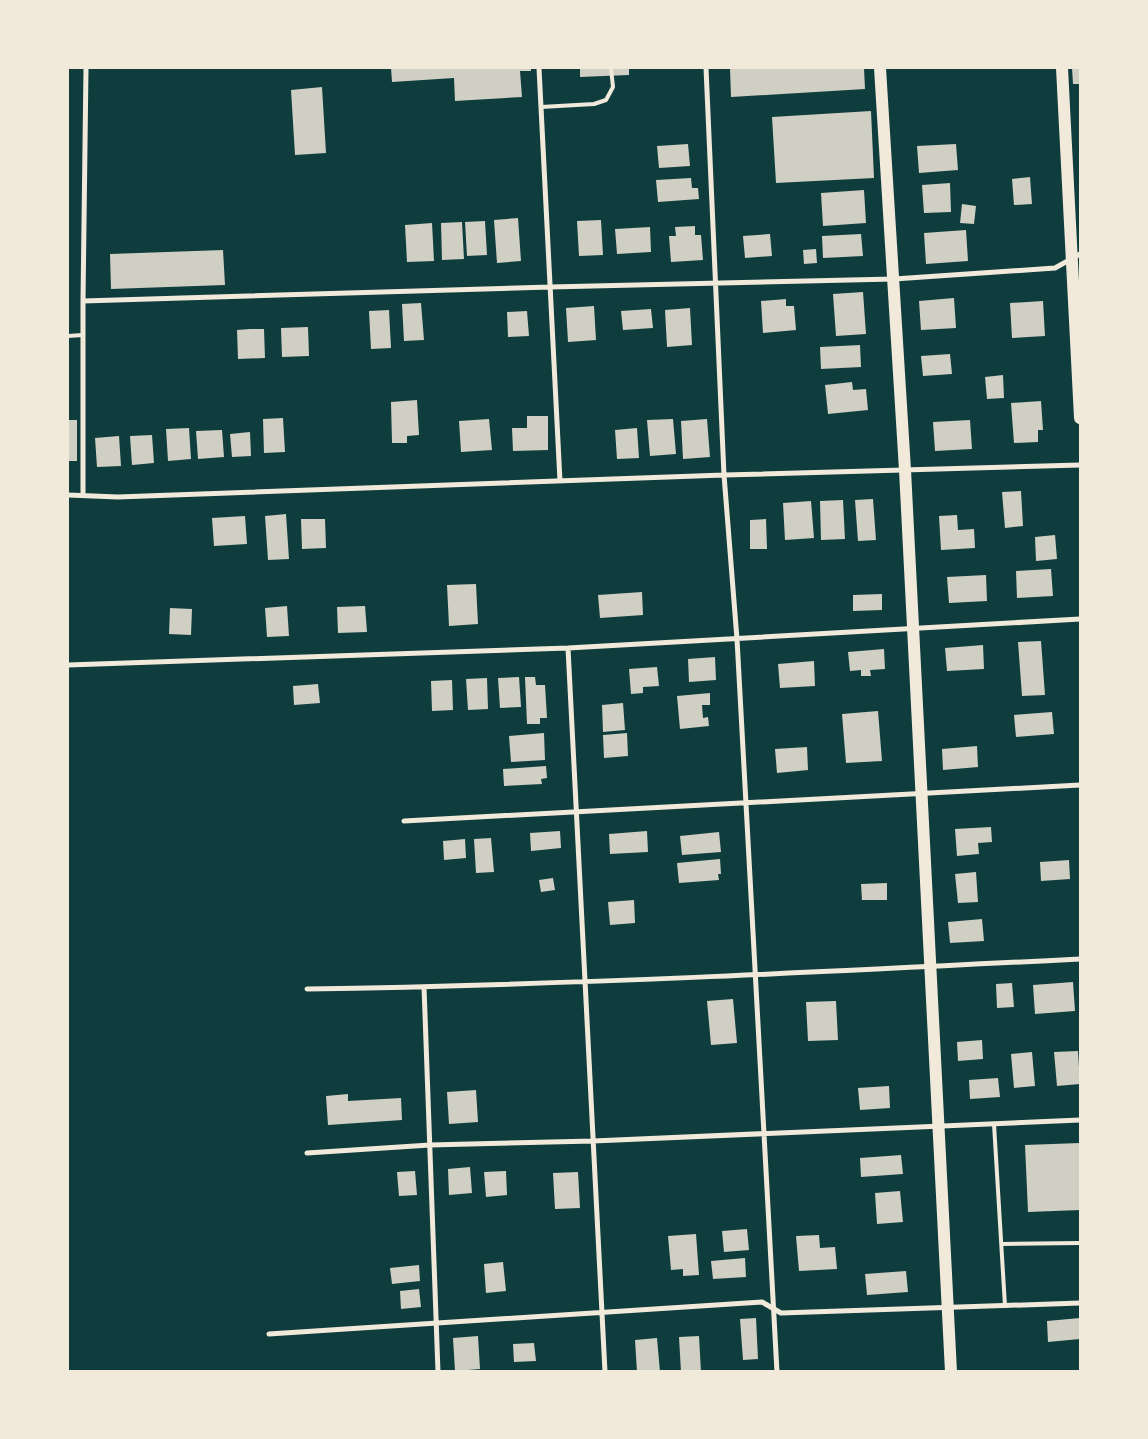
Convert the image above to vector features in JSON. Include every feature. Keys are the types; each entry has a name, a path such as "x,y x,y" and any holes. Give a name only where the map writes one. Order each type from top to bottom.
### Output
{"main road":[{"path":"880,68 905,470 951,1372"},
{"path":"1062,68 1076,256 1080,418"}],"street":[{"path":"83,495 86,68"},
{"path":"538,68 560,481"},
{"path":"706,68 724,475 737,639 777,1372"},
{"path":"83,301 715,282 894,279 1055,268 1076,256"},
{"path":"68,495 118,497 724,475 1080,465"},
{"path":"68,665 568,648 1080,619"},
{"path":"568,648 605,1372"},
{"path":"404,822 1080,786"},
{"path":"306,989 424,987 755,975 1080,959"},
{"path":"424,987 438,1372"},
{"path":"307,1153 430,1145 764,1134 1080,1120"},
{"path":"269,1334 436,1325 762,1302 781,1313 948,1309 1080,1303"}],"lane":[{"path":"540,106 594,104 606,100 612,88 611,68"},
{"path":"68,336 83,336"},
{"path":"994,1124 1006,1306"},
{"path":"1002,1244 1080,1243"}],"building":[{"path":"391,68 531,68 531,71 520,71 522,97 455,101 454,78 392,82"},
{"path":"580,68 629,68 629,75 580,77"},
{"path":"730,68 864,68 865,89 731,97"},
{"path":"1072,68 1080,68 1080,84 1073,84"},
{"path":"322,87 326,153 295,155 291,90"},
{"path":"871,111 874,178 776,183 772,117"},
{"path":"688,144 690,166 659,168 657,146"},
{"path":"956,144 958,170 919,173 917,146"},
{"path":"1030,177 1032,204 1014,205 1012,179"},
{"path":"691,178 692,188 698,188 699,199 658,202 656,180"},
{"path":"950,183 951,212 924,213 922,185"},
{"path":"864,190 866,223 823,226 821,193"},
{"path":"962,204 976,206 974,224 960,223"},
{"path":"518,218 521,261 497,263 494,220"},
{"path":"601,220 603,255 579,256 577,221"},
{"path":"485,221 487,255 467,256 465,222"},
{"path":"462,222 464,259 442,260 441,223"},
{"path":"432,223 434,261 407,262 405,225"},
{"path":"695,226 695,235 701,235 703,260 671,262 669,236 676,236 675,227"},
{"path":"650,227 651,252 617,254 615,229"},
{"path":"966,230 968,261 926,264 924,233"},
{"path":"770,234 772,256 745,258 743,236"},
{"path":"861,234 863,256 823,258 822,236"},
{"path":"816,249 817,263 804,264 803,250"},
{"path":"223,250 225,285 111,289 110,254"},
{"path":"863,292 866,334 836,336 833,294"},
{"path":"954,298 956,328 921,330 919,301"},
{"path":"786,299 786,306 794,306 796,330 763,333 761,301"},
{"path":"1043,301 1045,336 1012,338 1010,303"},
{"path":"421,303 424,340 404,341 402,304"},
{"path":"594,306 596,340 568,342 566,308"},
{"path":"690,308 692,345 667,347 665,310"},
{"path":"651,309 653,328 623,330 621,311"},
{"path":"389,310 391,348 371,349 369,311"},
{"path":"527,311 529,336 508,337 507,312"},
{"path":"308,327 309,356 282,357 281,328"},
{"path":"264,329 265,358 238,359 237,330"},
{"path":"860,345 861,367 821,369 820,347"},
{"path":"950,354 952,374 923,376 921,356"},
{"path":"1003,375 1004,398 987,399 985,377"},
{"path":"852,382 853,390 866,389 868,410 828,414 825,385"},
{"path":"417,400 419,435 407,436 407,443 392,443 391,402"},
{"path":"1041,401 1043,430 1038,430 1038,442 1014,443 1011,403"},
{"path":"527,416 548,416 548,450 513,451 512,428 527,428"},
{"path":"283,418 285,452 264,453 263,419"},
{"path":"489,419 492,450 461,452 459,421"},
{"path":"673,419 676,454 650,456 647,420"},
{"path":"707,419 710,457 683,459 681,421"},
{"path":"68,420 77,420 77,461 68,461"},
{"path":"970,420 972,449 935,451 933,422"},
{"path":"189,428 191,459 168,461 166,429"},
{"path":"637,428 639,458 617,459 615,430"},
{"path":"222,430 224,457 198,459 196,431"},
{"path":"250,432 251,456 232,457 230,434"},
{"path":"152,435 154,463 132,465 130,436"},
{"path":"119,436 121,466 97,467 95,438"},
{"path":"1021,491 1023,526 1005,528 1002,492"},
{"path":"873,499 876,540 858,541 855,500"},
{"path":"843,500 845,539 821,540 820,501"},
{"path":"811,501 814,538 785,540 783,503"},
{"path":"286,514 289,559 268,560 265,516"},
{"path":"957,515 958,530 974,529 975,548 941,550 939,516"},
{"path":"245,516 247,544 214,546 212,518"},
{"path":"301,519 325,519 326,548 302,549"},
{"path":"766,519 767,549 750,549 750,520"},
{"path":"1055,535 1057,559 1036,561 1035,537"},
{"path":"1051,569 1053,596 1017,598 1016,571"},
{"path":"986,575 987,601 949,603 947,577"},
{"path":"476,584 478,624 449,626 447,585"},
{"path":"642,592 643,615 600,618 598,595"},
{"path":"882,594 882,610 853,611 853,595"},
{"path":"287,606 289,636 267,637 265,608"},
{"path":"365,606 367,632 338,633 337,607"},
{"path":"170,608 192,609 191,635 169,634"},
{"path":"1041,641 1045,695 1022,696 1018,642"},
{"path":"983,645 984,669 947,671 945,648"},
{"path":"884,649 885,669 870,670 871,676 861,676 861,670 850,671 848,652"},
{"path":"715,657 716,680 689,682 688,659"},
{"path":"814,661 815,686 780,688 778,664"},
{"path":"657,667 659,686 643,687 643,693 631,694 629,669"},
{"path":"519,677 521,707 500,708 498,678"},
{"path":"525,677 535,677 536,685 545,685 547,718 540,718 540,724 527,724"},
{"path":"487,678 488,709 468,710 466,679"},
{"path":"452,680 453,710 432,711 431,681"},
{"path":"318,684 320,703 294,705 293,686"},
{"path":"710,693 710,705 702,705 703,718 708,717 709,726 680,729 677,696"},
{"path":"623,703 625,730 603,732 602,705"},
{"path":"878,711 882,761 846,763 842,714"},
{"path":"1052,712 1054,734 1016,737 1014,715"},
{"path":"544,733 545,760 511,762 509,736"},
{"path":"627,733 628,756 604,758 603,735"},
{"path":"977,746 978,767 943,770 942,749"},
{"path":"807,747 808,770 777,773 775,749"},
{"path":"546,766 547,778 541,779 542,784 504,786 503,769"},
{"path":"991,827 992,842 978,843 979,854 957,856 955,829"},
{"path":"560,831 561,848 531,851 530,833"},
{"path":"647,831 648,852 610,854 609,834"},
{"path":"719,832 721,852 682,855 680,836"},
{"path":"491,838 494,872 476,873 474,839"},
{"path":"465,839 466,858 444,860 443,841"},
{"path":"720,859 721,874 718,874 719,880 679,883 677,863"},
{"path":"1069,860 1070,879 1041,881 1040,862"},
{"path":"976,872 978,902 958,903 955,874"},
{"path":"553,878 555,890 541,892 539,880"},
{"path":"887,883 887,900 862,900 861,884"},
{"path":"634,900 635,923 610,925 608,902"},
{"path":"982,919 984,941 950,943 948,922"},
{"path":"1073,982 1075,1011 1035,1014 1033,985"},
{"path":"1012,983 1014,1007 997,1008 996,984"},
{"path":"733,999 737,1043 711,1045 707,1001"},
{"path":"836,1001 838,1040 808,1041 806,1002"},
{"path":"982,1040 983,1059 958,1061 957,1042"},
{"path":"1078,1051 1080,1084 1057,1086 1054,1052"},
{"path":"1032,1052 1035,1086 1014,1088 1011,1054"},
{"path":"998,1078 1000,1097 970,1099 969,1080"},
{"path":"889,1086 890,1108 860,1110 858,1088"},
{"path":"476,1090 478,1122 449,1124 447,1092"},
{"path":"348,1094 348,1101 401,1098 402,1120 328,1125 326,1096"},
{"path":"1080,1143 1080,1210 1028,1212 1025,1145"},
{"path":"901,1155 903,1174 861,1177 860,1158"},
{"path":"470,1167 472,1193 449,1195 448,1169"},
{"path":"415,1171 417,1195 399,1196 397,1172"},
{"path":"506,1171 507,1195 486,1197 484,1172"},
{"path":"578,1172 580,1208 555,1209 553,1173"},
{"path":"900,1191 903,1222 877,1224 875,1193"},
{"path":"747,1229 749,1250 724,1252 722,1231"},
{"path":"696,1234 699,1275 683,1276 683,1269 671,1270 668,1236"},
{"path":"819,1235 820,1248 835,1247 837,1269 799,1271 796,1236"},
{"path":"745,1258 746,1277 713,1279 711,1261"},
{"path":"503,1262 506,1291 486,1293 484,1264"},
{"path":"419,1265 420,1281 392,1284 390,1268"},
{"path":"906,1271 908,1292 867,1295 865,1274"},
{"path":"419,1289 421,1307 401,1309 400,1291"},
{"path":"756,1318 758,1359 743,1360 740,1319"},
{"path":"1080,1318 1080,1339 1048,1342 1047,1321"},
{"path":"478,1336 480,1369 455,1371 453,1338"},
{"path":"699,1336 701,1372 681,1372 679,1337"},
{"path":"657,1338 660,1372 637,1372 635,1340"},
{"path":"534,1343 536,1361 514,1362 513,1344"}]}
